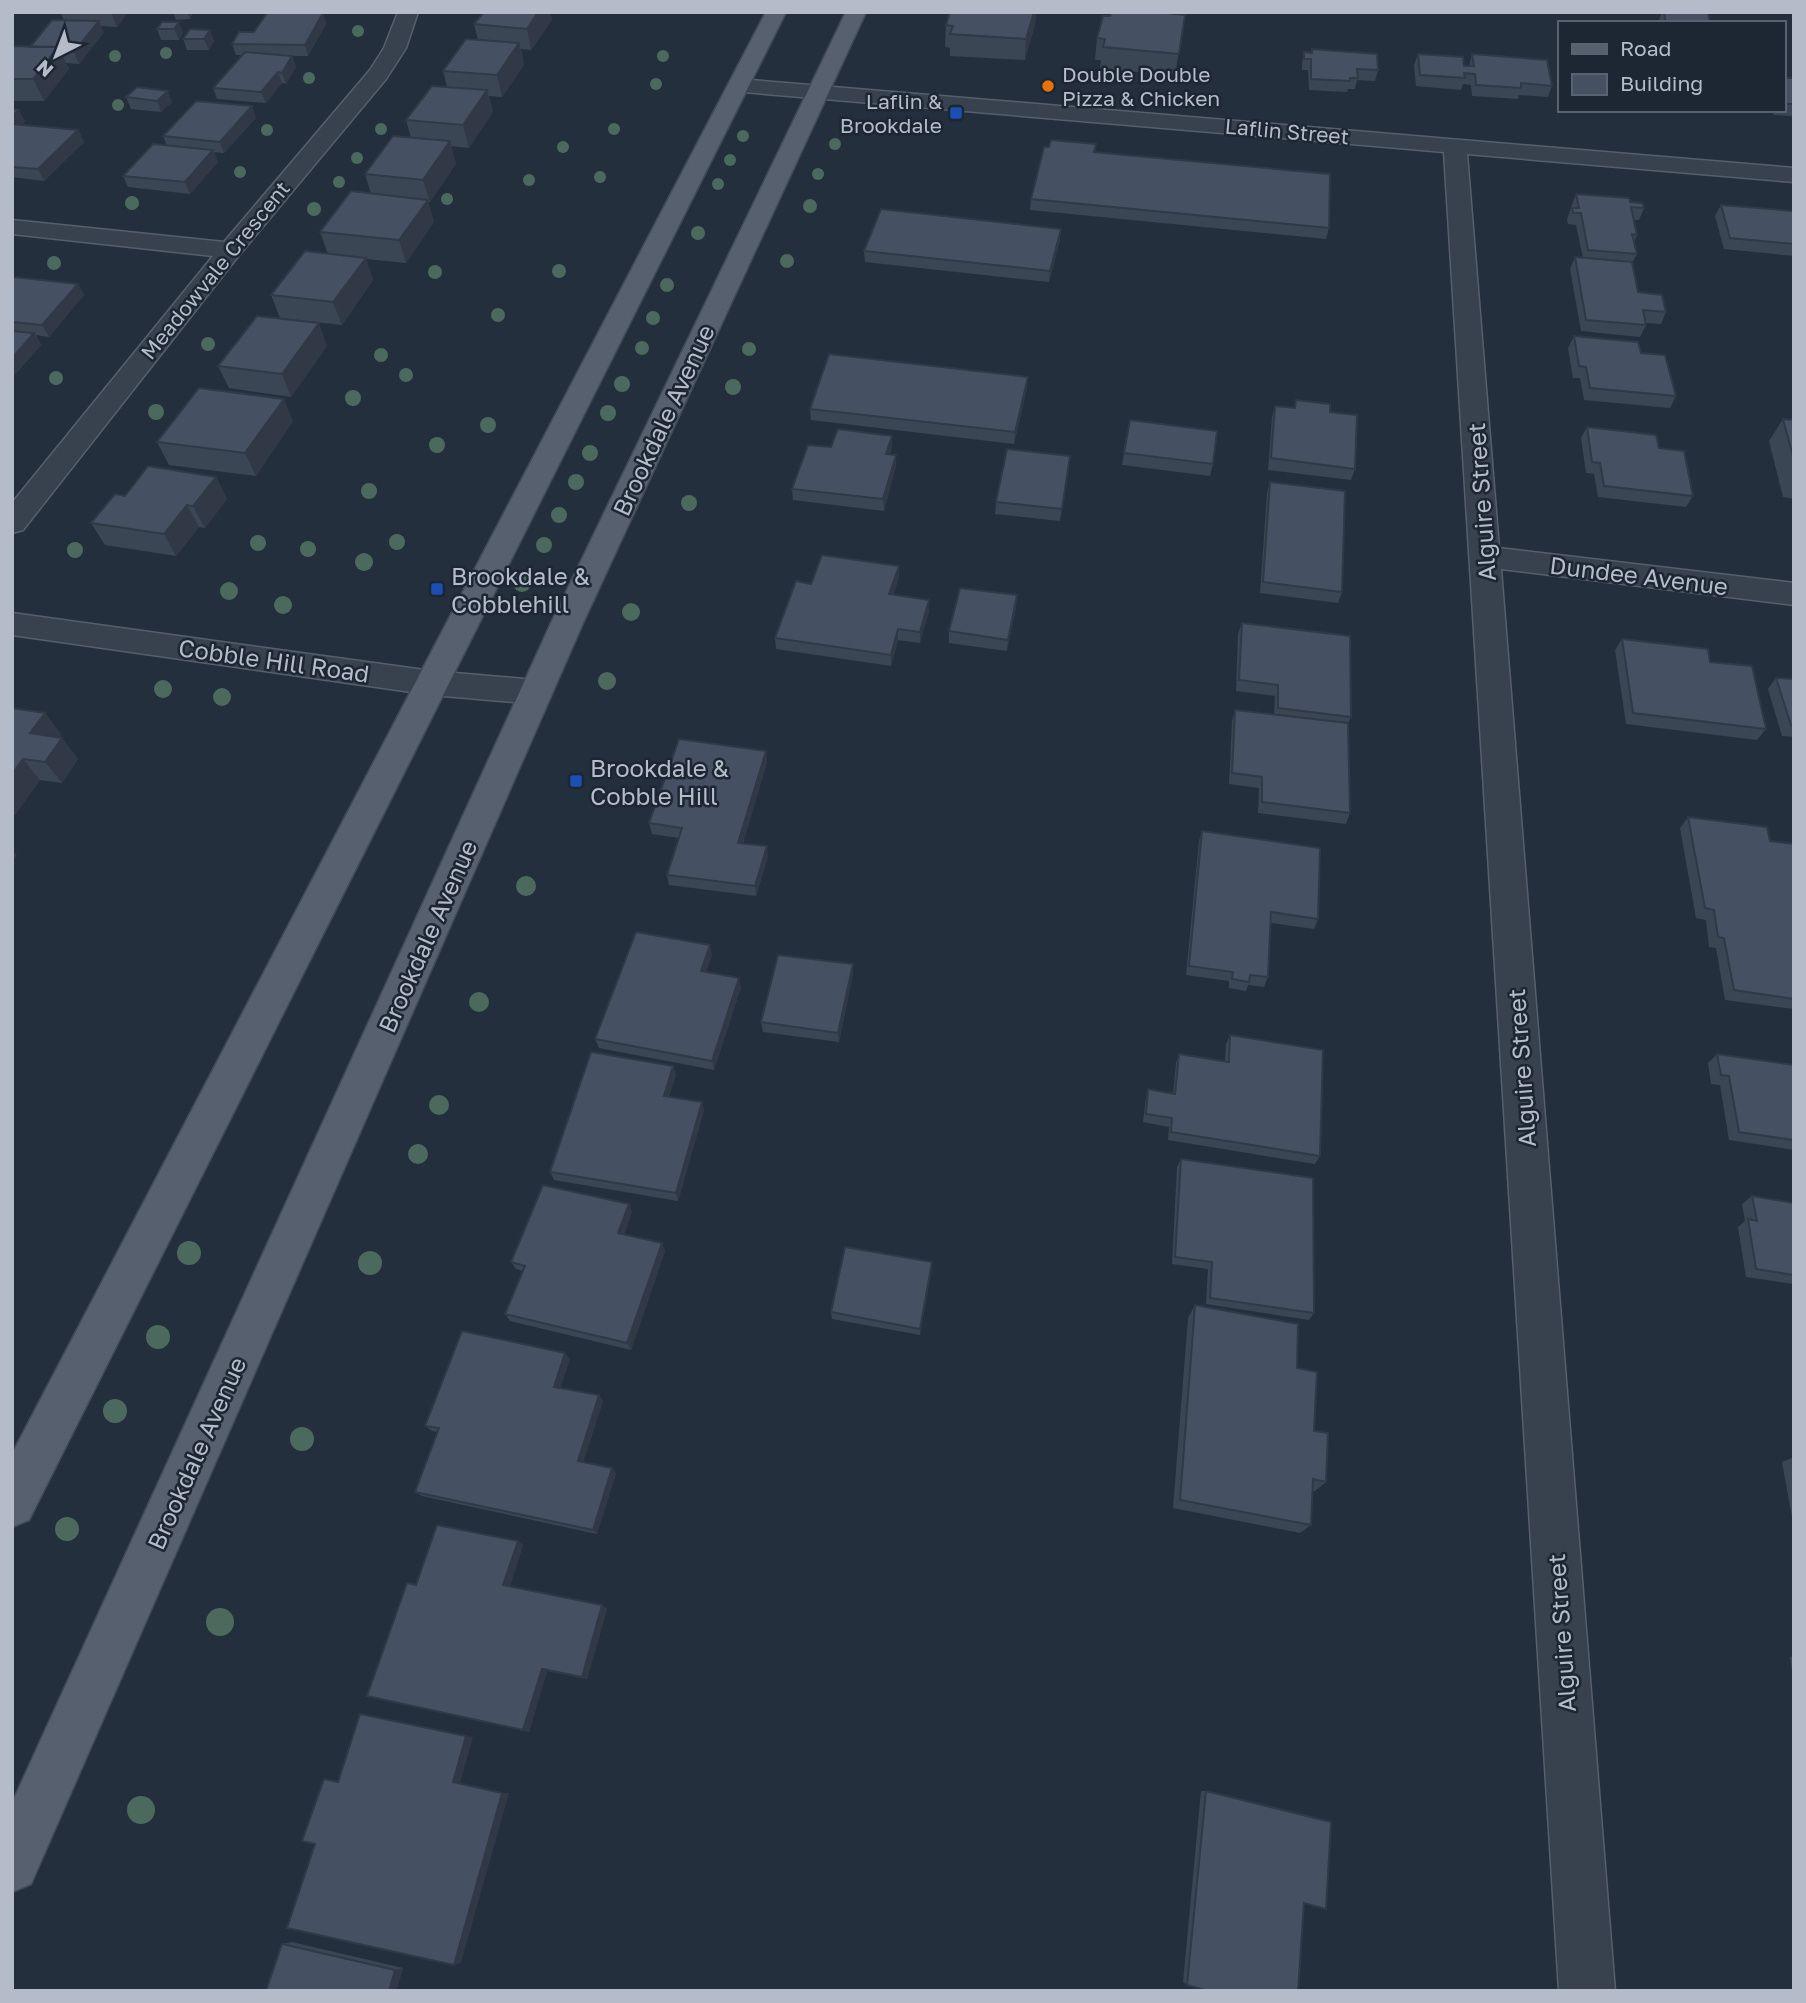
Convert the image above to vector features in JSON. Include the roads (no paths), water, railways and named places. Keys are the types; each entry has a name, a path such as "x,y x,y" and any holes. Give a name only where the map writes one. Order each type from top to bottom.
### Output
{"main road":[{"path":"12,1503 776,12"},
{"name":"Brookdale Avenue","path":"12,1865 536,692 856,12"}],"street":[{"name":"Meadowvale Crescent","path":"12,523 230,250 378,74 395,48 408,12"},
{"name":"Laflin Street","path":"739,86 1794,175"},
{"name":"Alguire Street","path":"1455,145 1587,1991"},
{"path":"12,227 230,250"},
{"name":"Dundee Avenue","path":"1485,556 1794,593"},
{"name":"Cobble Hill Road","path":"12,624 432,683 536,692"}],"place":[{"name":"Double Double Pizza & Chicken","path":"1048,86"},
{"name":"Laflin & Brookdale","path":"956,113"},
{"name":"Brookdale & Cobblehill","path":"437,589"},
{"name":"Brookdale & Cobble Hill","path":"576,781"}]}
